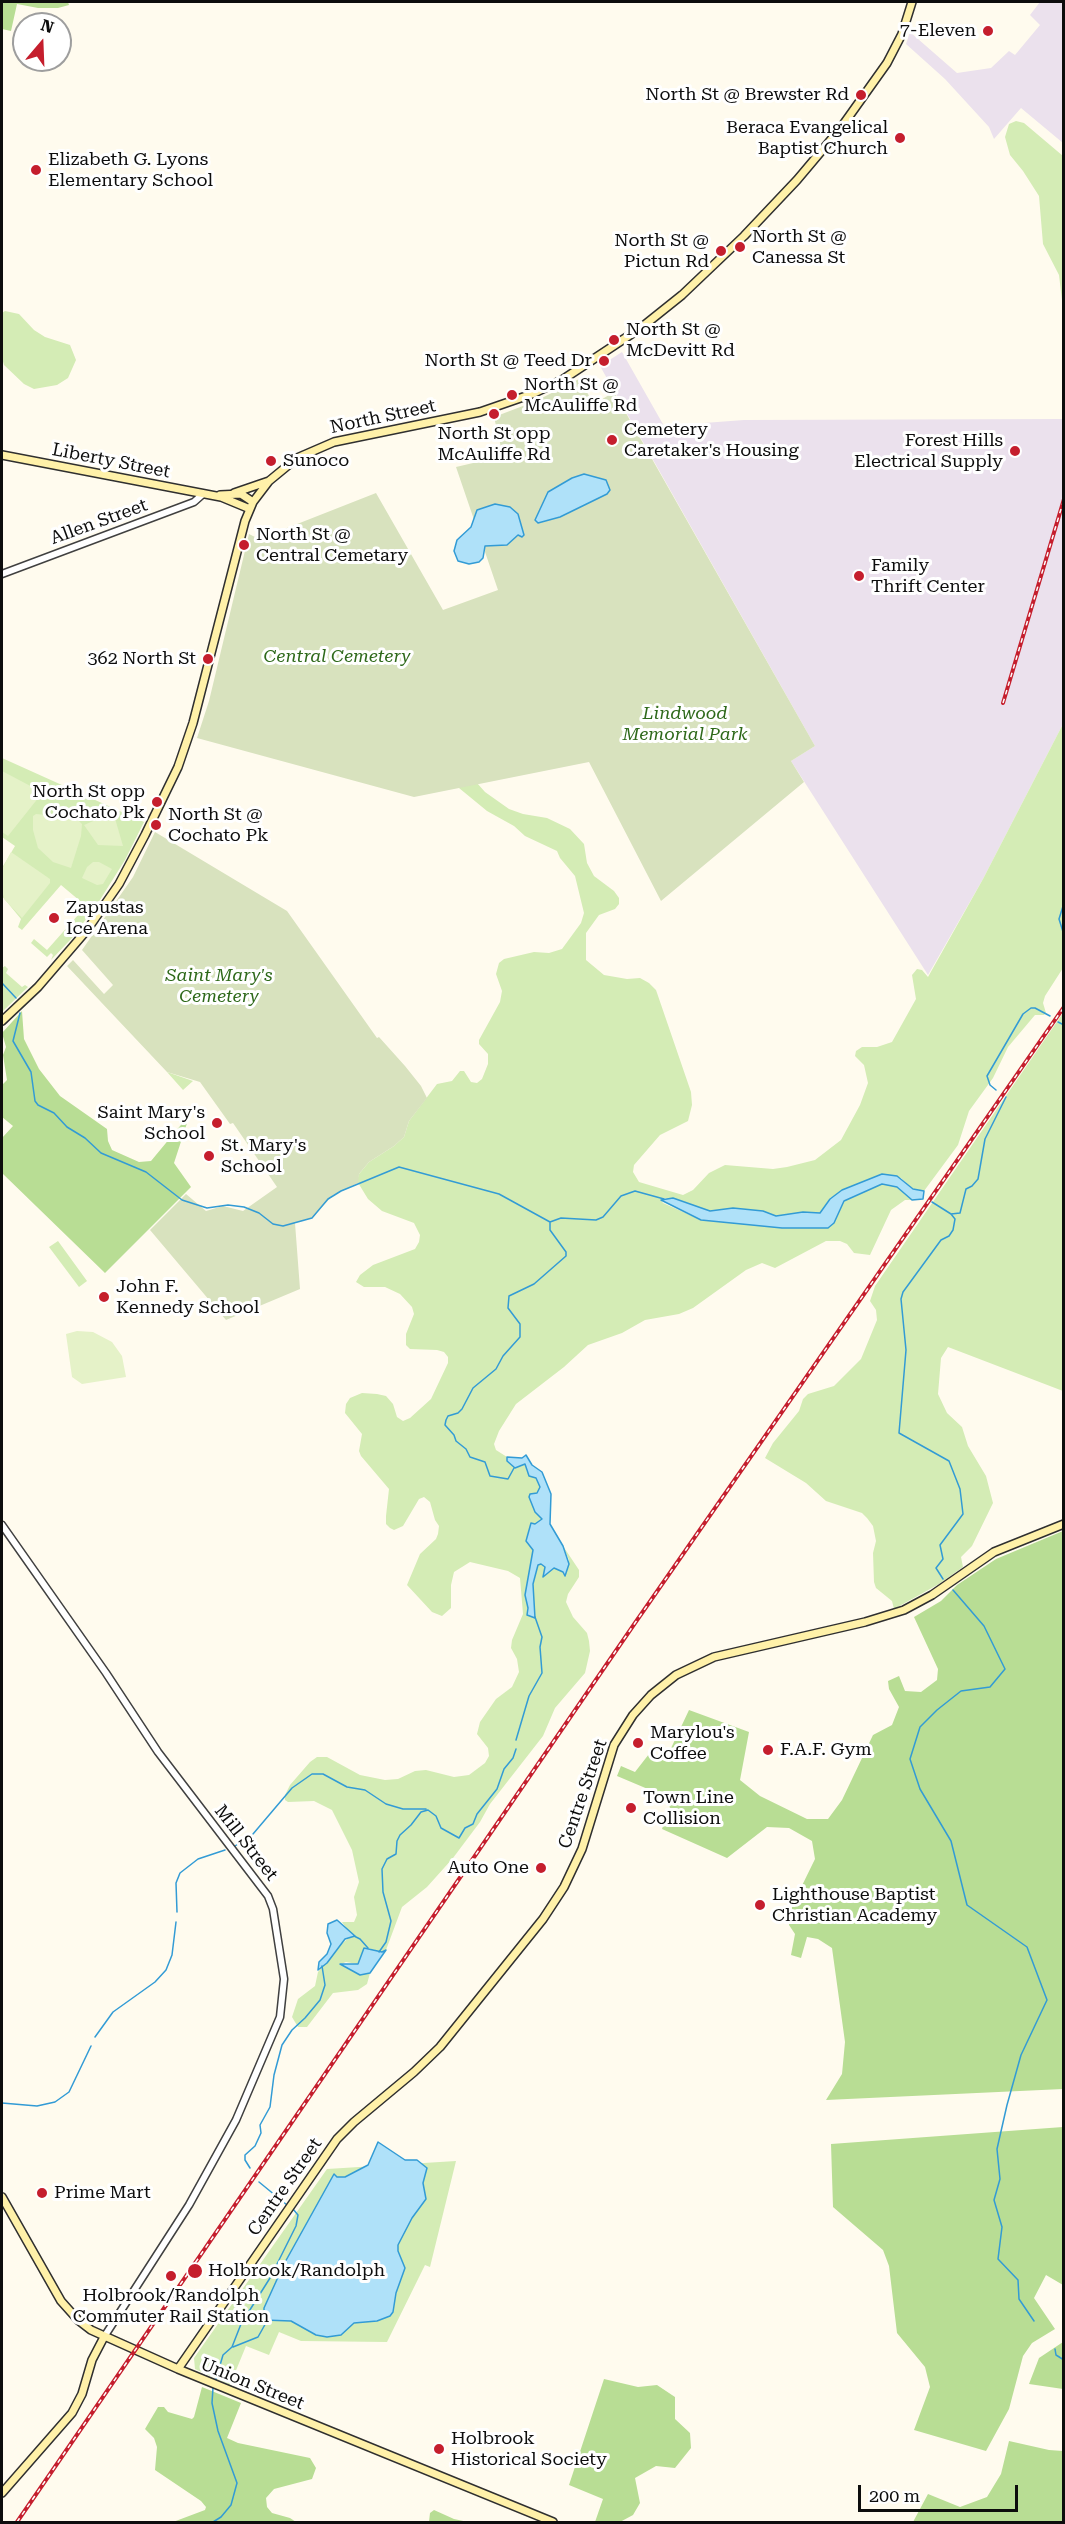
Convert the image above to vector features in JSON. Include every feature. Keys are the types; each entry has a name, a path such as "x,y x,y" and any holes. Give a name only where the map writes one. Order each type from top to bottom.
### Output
{"main road":[{"name":"North Street","path":"2,1021 38,987 87,930 119,884 145,836 181,760 193,723 241,534 252,506 269,481 297,458 334,442 480,412 532,394 562,381 631,335 674,301 722,257 807,168 846,121 882,71 902,34 912,2"},
{"name":"Liberty Street","path":"2,455 214,496 252,506"},
{"name":"Liberty Street","path":"214,496 233,493 269,481"},
{"path":"233,493 245,496 252,506"},
{"name":"Centre Street","path":"178,2369 285,2211 343,2133 409,2077 440,2047 538,1926 564,1887 580,1855 592,1820 606,1765 617,1739 633,1715 660,1687 682,1671 714,1657 871,1621 904,1610 933,1595 994,1552 1064,1524"},
{"name":"Union Street","path":"2,2197 61,2301 82,2324 104,2337 178,2369 553,2523"},
{"path":"2,2493 72,2413 82,2394 91,2362 104,2337"}],"street":[{"name":"Allen Street","path":"2,574 195,502 203,494"},
{"name":"Mill Street","path":"2,1525 106,1673 158,1752 268,1896 273,1909 284,1979 285,1993 280,2017 236,2120 189,2205 104,2337"}],"shaded area":[{"path":"1040,2 1063,2 1063,143 1021,108 994,139 989,127 945,79 906,44 910,32 957,73 991,68 1009,51 1015,55 1040,25 1030,15"},
{"path":"622,352 664,426 744,420 1063,419 1063,724 983,879 928,975 791,761 815,746 600,366"}],"green space":[{"path":"2,2 68,2 69,5 58,8 38,8 17,4 15,12 12,12 11,31 2,29"},
{"path":"1016,121 1024,123 1063,156 1063,309 1059,275 1043,244 1039,196 1010,155 1005,137 1009,124"},
{"path":"5,311 19,314 34,330 45,337 70,345 76,360 68,378 57,385 34,389 24,384 4,365 2,313"},
{"path":"579,379 594,404 614,392 815,746 791,761 804,782 661,901 589,762 414,797 197,738 209,701 249,534 259,539 376,493 443,610 498,590 456,467 503,456 494,417 536,401"},
{"path":"1063,724 1063,968 1045,996 1043,1003 1046,1013 1035,1015 1008,1047 993,1078 969,1111 958,1145 924,1191 913,1189 901,1178 882,1174 830,1198 820,1213 803,1212 776,1216 763,1211 733,1208 710,1211 685,1202 664,1198 661,1200 701,1220 782,1228 828,1228 834,1223 844,1201 882,1184 897,1187 912,1200 905,1200 891,1210 870,1255 854,1253 847,1244 840,1241 826,1241 775,1268 762,1263 746,1270 693,1308 679,1314 645,1320 622,1333 588,1345 564,1367 516,1404 499,1431 494,1444 496,1450 507,1457 507,1461 519,1466 525,1464 527,1472 536,1478 540,1487 537,1493 529,1496 535,1512 542,1519 535,1524 531,1523 526,1541 533,1550 525,1595 527,1615 535,1617 533,1584 538,1565 545,1567 544,1575 554,1568 563,1572 565,1576 569,1560 563,1546 579,1570 579,1577 568,1594 566,1602 573,1617 587,1633 590,1651 585,1673 555,1708 543,1736 490,1804 480,1822 453,1858 427,1887 402,1907 386,1950 382,1952 368,1948 357,1964 346,1962 341,1964 360,1975 370,1973 367,1984 358,1990 333,1993 307,2027 298,2027 292,2017 298,1999 315,1986 318,1972 335,1949 350,1937 342,1922 354,1922 357,1915 354,1897 359,1882 352,1850 332,1810 314,1801 288,1802 285,1800 285,1795 290,1785 317,1757 327,1757 360,1775 385,1780 398,1779 415,1771 426,1770 454,1777 469,1775 485,1763 489,1756 488,1748 477,1734 480,1722 496,1699 512,1687 519,1672 517,1659 511,1648 523,1614 520,1578 508,1571 470,1562 454,1572 451,1585 451,1608 442,1616 432,1612 407,1585 420,1554 436,1539 438,1534 439,1526 430,1502 424,1497 419,1499 403,1526 394,1530 386,1524 389,1489 361,1456 359,1451 362,1434 345,1413 346,1404 350,1398 362,1393 377,1394 386,1396 393,1404 397,1417 403,1421 410,1418 431,1399 448,1363 448,1357 444,1352 410,1349 406,1345 406,1334 414,1314 412,1307 400,1294 385,1287 364,1287 356,1282 360,1275 373,1265 415,1249 420,1235 414,1223 382,1211 368,1199 357,1181 359,1174 369,1162 404,1137 409,1121 437,1084 452,1081 460,1071 464,1071 471,1082 477,1083 482,1079 488,1064 488,1054 479,1044 479,1040 500,1002 502,991 496,974 499,963 504,959 534,952 549,953 562,949 581,923 584,913 575,876 557,851 525,836 514,826 487,811 459,788 469,774 485,792 509,809 547,818 570,829 584,844 587,863 594,876 614,891 619,898 619,904 615,909 599,915 586,933 586,960 604,975 627,979 640,978 656,990 691,1092 692,1105 688,1121 660,1135 634,1165 633,1172 639,1182 683,1195 693,1190 709,1173 725,1165 773,1169 787,1167 815,1160 841,1140 860,1105 868,1083 864,1065 855,1056 856,1051 862,1047 877,1047 892,1042 916,999 912,975 917,969 922,970 928,977 983,879"},
{"path":"2,758 144,822 125,860 98,903 72,938 51,960 53,955 51,953 47,957 31,943 34,939 47,950 86,906 61,885 22,930 18,927 21,919 2,896 2,868 15,846 2,837"},
{"path":"2,771 38,790 39,797 8,836 2,832"},
{"path":"112,813 123,846 98,845 84,825"},
{"path":"36,814 69,817 77,819 82,824 81,836 71,868 53,862 38,848 33,830 33,816"},
{"name":"Saint Mary's Cemetery","path":"155,832 287,911 377,1038 379,1037 405,1066 421,1086 427,1098 409,1121 404,1137 369,1162 359,1174 358,1183 333,1195 312,1218 295,1223 300,1289 226,1320 150,1230 186,1194 206,1211 223,1206 243,1211 277,1187 233,1123 230,1124 200,1082 167,1072 67,966 73,960 104,994 113,985 82,950 133,877"},
{"path":"11,852 50,879 50,883 22,918 4,899 2,889 2,869"},
{"path":"93,862 99,862 112,869 103,884 97,885 82,878 87,867"},
{"path":"5,966 8,969 6,973 22,987 25,985 28,987 2,1012 2,968"},
{"path":"22,1011 24,1039 39,1069 60,1096 107,1129 108,1141 112,1150 139,1162 151,1161 190,1114 174,1163 191,1187 105,1273 2,1173 2,1138 13,1126 2,1117 2,1085 7,1080 3,1055 6,1047 2,1033"},
{"path":"1063,1013 1063,1391 948,1347 941,1358 938,1394 947,1413 962,1427 968,1446 986,1476 993,1503 972,1546 961,1557 963,1567 939,1584 894,1609 892,1601 876,1588 874,1582 873,1553 876,1541 873,1526 867,1518 862,1513 826,1501 806,1483 765,1458 773,1443 799,1411 803,1399 808,1394 834,1386 861,1359 877,1320 876,1310 870,1301 875,1286"},
{"path":"167,1072 193,1081 183,1090"},
{"path":"58,1241 87,1281 79,1287 49,1247"},
{"path":"77,1331 93,1332 112,1342 122,1356 126,1377 82,1384 72,1377 66,1334"},
{"path":"1063,1531 1063,2089 826,2100 842,2074 845,2042 832,1948 818,1939 807,1937 801,1958 791,1955 795,1934 789,1925 792,1906 815,1859 812,1841 789,1828 767,1827 727,1858 662,1829 670,1807 662,1795 617,1776 621,1766 635,1772 649,1754 665,1761 689,1710 749,1732 740,1780 760,1796 807,1819 828,1819 842,1800 873,1735 892,1725 899,1707 889,1689 888,1681 899,1676 905,1691 921,1692 937,1680 938,1669 914,1617 941,1601 957,1585 996,1559"},
{"path":"1063,2127 1063,2285 1046,2275 1034,2298 1055,2329 1032,2343 1023,2356 1009,2409 986,2451 914,2430 930,2387 925,2367 897,2333 889,2266 883,2250 833,2207 831,2144"},
{"path":"456,2161 430,2267 425,2265 387,2342 301,2341 279,2332 269,2355 246,2346 230,2385 195,2369 194,2358 327,2169"},
{"path":"1063,2342 1063,2389 1029,2384 1039,2358"},
{"path":"604,2379 638,2387 657,2385 675,2397 675,2419 690,2433 691,2448 675,2468 656,2466 635,2478 640,2503 633,2515 620,2522 595,2522 603,2499 569,2485"},
{"path":"202,2387 241,2403 227,2438 238,2443 310,2458 316,2468 312,2479 274,2489 266,2498 267,2507 272,2513 296,2522 173,2522 205,2510 206,2507 201,2501 155,2470 157,2447 154,2438 145,2429 158,2407 164,2407 168,2412 192,2419"},
{"path":"1009,2441 1063,2451 1063,2522 913,2522 928,2494 960,2507 987,2497 1001,2474"},
{"path":"434,2510 454,2519 468,2522 429,2522 430,2513"}],"water":[{"path":"584,474 606,480 610,490 607,494 560,517 538,523 535,520 548,492"},
{"path":"495,504 510,507 518,514 524,535 522,537 518,535 507,545 485,546 483,558 479,562 469,564 458,561 454,551 457,540 471,527 477,510"},
{"path":"882,1174 897,1176 913,1189 924,1191 923,1199 912,1200 897,1187 882,1184 844,1201 834,1223 828,1228 782,1228 701,1220 661,1200 673,1198 710,1211 733,1208 763,1211 776,1216 803,1212 820,1213 830,1199 842,1190"},
{"path":"526,1455 532,1465 542,1472 551,1494 550,1524 563,1546 569,1564 565,1576 563,1572 554,1568 543,1577 545,1567 538,1565 533,1584 535,1618 527,1615 525,1595 533,1550 526,1541 531,1523 535,1524 542,1519 535,1512 529,1497 530,1494 537,1493 540,1487 536,1478 529,1476 525,1464 515,1468 507,1461 507,1457 522,1458"},
{"path":"337,1920 355,1936 345,1939 327,1963 318,1970 319,1962 327,1954 331,1944 327,1933 328,1924"},
{"path":"364,1948 382,1952 386,1950 370,1973 360,1975 340,1964 358,1964"},
{"path":"378,2142 405,2160 417,2160 427,2168 423,2183 426,2199 412,2218 398,2245 405,2268 396,2293 393,2312 390,2316 377,2321 354,2323 341,2335 327,2337 316,2335 291,2321 264,2320 264,2308 284,2264 334,2174 337,2177 345,2177 368,2165"}],"waterway":[{"path":"1064,903 1059,919 1064,935"},
{"path":"2,983 16,998"},
{"path":"996,1090 990,1085 987,1076 1023,1014 1035,1008 1050,1016"},
{"path":"20,1013 13,1041 31,1072 35,1101 38,1105 54,1113 67,1127 85,1138 101,1153 146,1172 182,1200 207,1208 228,1205 244,1207 259,1213 273,1224 283,1226 312,1218 328,1199 341,1191 399,1167 499,1194 550,1222"},
{"path":"1058,1022 1064,1025"},
{"path":"932,1202 951,1214 960,1213 966,1189 978,1179 985,1139 1006,1097"},
{"path":"514,1468 508,1479 490,1476 485,1462 470,1457 445,1425 448,1416 462,1409 473,1388 496,1369 503,1356 520,1337 520,1324 508,1308 509,1296 534,1284 566,1256 566,1252 550,1230 550,1222 561,1218 596,1220 603,1217 621,1196 635,1191 664,1199"},
{"path":"943,1579 936,1568 943,1559 940,1545 963,1514 960,1489 949,1461 899,1433 906,1350 901,1299 903,1292 941,1240 949,1236 953,1230 955,1219 951,1214"},
{"path":"953,1590 984,1626 1005,1669 990,1687 961,1691 937,1710 920,1727 910,1759 920,1789 951,1841 967,1905 1027,1947 1047,2000 1021,2055 1007,2105 997,2149 1000,2179 994,2200 1002,2227 998,2259 1018,2280 1019,2299 1034,2321"},
{"path":"516,1740 529,1696 542,1673 540,1647 542,1637 535,1617"},
{"path":"379,1952 386,1942 391,1921 383,1892 382,1869 387,1859 396,1854 400,1835 421,1812 428,1810 436,1816 441,1828 459,1838 465,1828 473,1824 477,1814 497,1789 504,1769 513,1758 516,1749"},
{"path":"235,1846 253,1834 292,1788 312,1774 323,1774 347,1787 365,1790 386,1804 403,1809 426,1809"},
{"path":"177,1912 176,1883 180,1873 198,1859 225,1850"},
{"path":"95,2037 113,2012 155,1982 166,1970 172,1955 176,1922"},
{"path":"354,1936 368,1948"},
{"path":"250,2168 245,2155 255,2146 261,2133 260,2125 270,2107 274,2075 282,2045 292,2030 320,2000 325,1985 322,1966"},
{"path":"2,2103 37,2106 55,2102 69,2092 91,2046"},
{"path":"259,2182 287,2205"},
{"path":"216,2379 223,2355 232,2347 241,2324 270,2278 296,2226 298,2215 293,2209"},
{"path":"233,2347 258,2337 267,2321"},
{"path":"1055,2349 1056,2355 1064,2360"},
{"path":"213,2388 212,2403 218,2431 237,2483 231,2505 221,2517 213,2522"}],"railway":[{"path":"1003,703 1064,499"},
{"path":"17,2522 635,1623 1064,1007"}],"place":[{"name":"7-Eleven","path":"988,31"},
{"name":"North St @ Brewster Rd","path":"861,95"},
{"name":"Beraca Evangelical Baptist Church","path":"900,138"},
{"name":"Elizabeth G. Lyons Elementary School","path":"36,170"},
{"name":"North St @ Canessa St","path":"740,247"},
{"name":"North St @ Pictun Rd","path":"721,251"},
{"name":"North St @ McDevitt Rd","path":"614,340"},
{"name":"North St @ Teed Dr","path":"604,361"},
{"name":"North St @ McAuliffe Rd","path":"512,395"},
{"name":"North St opp McAuliffe Rd","path":"494,414"},
{"name":"Cemetery Caretaker's Housing","path":"612,440"},
{"name":"Forest Hills Electrical Supply","path":"1015,451"},
{"name":"Sunoco","path":"271,461"},
{"name":"North St @ Central Cemetary","path":"244,545"},
{"name":"Family Thrift Center","path":"859,576"},
{"name":"362 North St","path":"208,659"},
{"name":"North St opp Cochato Pk","path":"157,802"},
{"name":"North St @ Cochato Pk","path":"156,825"},
{"name":"Zapustas Ice Arena","path":"54,918"},
{"name":"Saint Mary's School","path":"217,1123"},
{"name":"St. Mary's School","path":"209,1156"},
{"name":"John F. Kennedy School","path":"104,1297"},
{"name":"Marylou's Coffee","path":"638,1743"},
{"name":"F.A.F. Gym","path":"768,1750"},
{"name":"Town Line Collision","path":"631,1808"},
{"name":"Auto One","path":"541,1868"},
{"name":"Lighthouse Baptist Christian Academy","path":"760,1905"},
{"name":"Prime Mart","path":"42,2193"},
{"name":"Holbrook/Randolph","path":"195,2271"},
{"name":"Holbrook/Randolph Commuter Rail Station","path":"171,2276"},
{"name":"Holbrook Historical Society","path":"439,2449"}],"park label":[{"name":"Central Cemetery","path":"337,657"},
{"name":"Lindwood Memorial Park","path":"685,724"}]}
